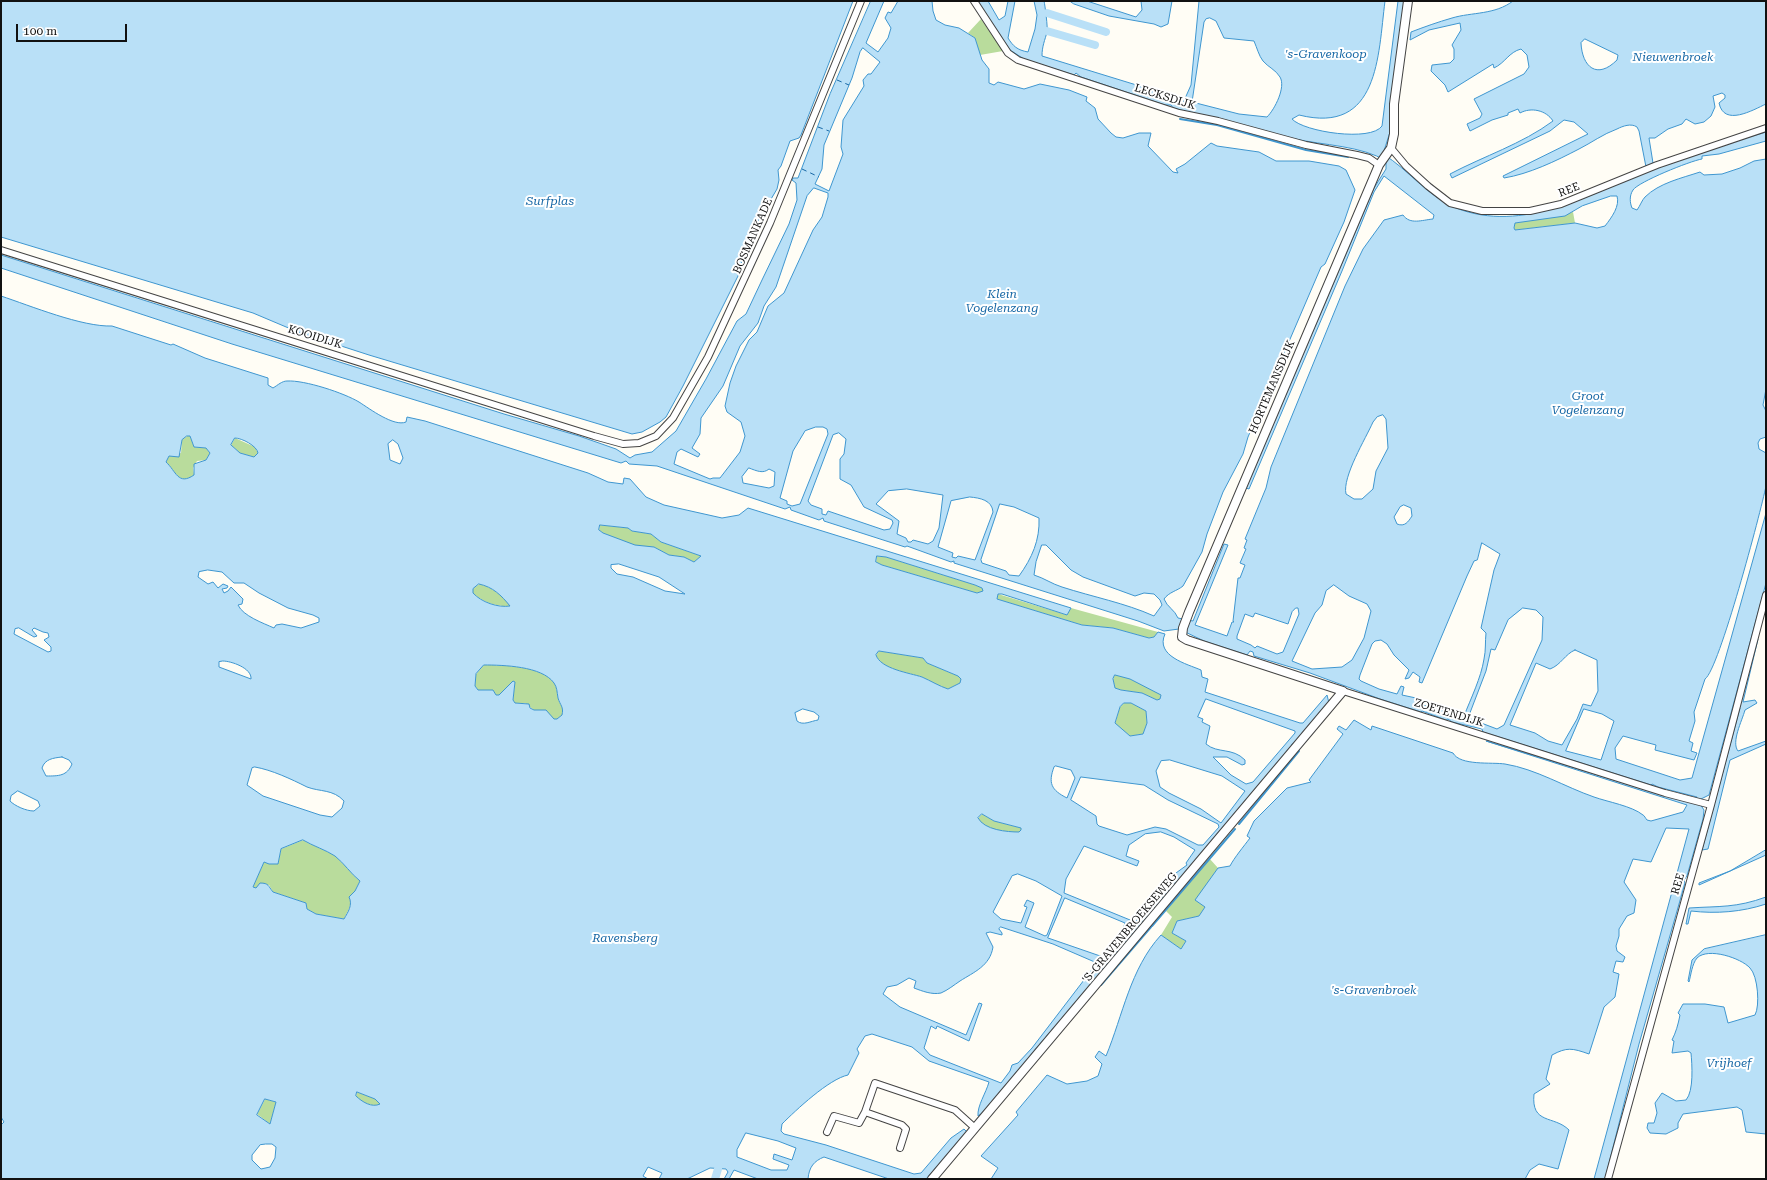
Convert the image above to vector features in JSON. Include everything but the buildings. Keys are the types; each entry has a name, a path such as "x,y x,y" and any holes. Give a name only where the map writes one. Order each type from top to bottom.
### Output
{"street":[{"name":"BOSMANKADE","path":"623,444 639,443 662,432 673,418 708,357 781,198 861,1"},
{"name":"LECKSDIJK","path":"974,1 1008,53 1018,60 1179,113 1218,121 1306,145 1369,158 1385,157"},
{"name":"HORTEMANSDIJK","path":"1182,637 1184,625 1394,134 1394,104 1408,1"},
{"name":"REE","path":"1385,157 1406,166 1450,203 1482,211 1530,211 1561,204 1657,165 1766,128"},
{"name":"KOOIDIJK","path":"1,250 623,444"},
{"name":"REE","path":"1608,1179 1711,804 1766,595"},
{"name":"ZOETENDIJK","path":"1182,637 1343,691 1659,791 1711,804"},
{"name":"'S-GRAVENBROEKSEWEG","path":"932,1179 1343,691"},
{"path":"827,1132 834,1116 859,1123 865,1112 875,1083 955,1110 975,1128"},
{"path":"865,1112 902,1125 906,1129 900,1148"}],"green space":[{"path":"981,19 1003,51 980,55 975,38 968,33"},
{"path":"1573,212 1575,223 1515,230 1514,228 1515,223"},
{"path":"187,436 190,436 194,447 206,448 210,453 206,460 197,461 193,468 194,475 184,479 178,476 166,462 169,456 181,453 182,440"},
{"path":"235,438 255,447 258,453 254,457 240,453 231,445"},
{"path":"600,525 628,528 632,531 651,534 661,542 701,556 694,562 684,557 669,555 654,547 635,546 603,533 599,530"},
{"path":"877,556 886,557 975,585 982,588 984,591 977,593 882,565 876,562"},
{"path":"479,584 496,592 511,606 500,606 481,599 473,593 473,589"},
{"path":"998,594 1067,615 1071,608 1158,632 1154,637 1149,638 1113,628 1082,625 997,599"},
{"path":"879,651 923,658 927,663 958,676 961,679 960,683 948,689 922,677 889,667 879,660 876,655"},
{"path":"484,665 501,665 522,668 541,673 548,677 556,686 558,698 562,708 562,715 557,719 553,719 545,710 534,710 525,703 515,703 513,700 515,682 513,681 499,695 496,695 493,690 478,690 475,686 476,674"},
{"path":"1115,674 1130,679 1161,694 1160,699 1157,700 1142,693 1115,688 1113,679"},
{"path":"1124,703 1131,703 1146,711 1147,723 1143,734 1130,736 1115,724 1120,707"},
{"path":"982,814 994,821 1021,828 1021,830 1019,832 1008,832 990,828 978,818"},
{"path":"303,840 335,856 360,881 355,891 349,897 350,906 344,919 316,914 307,909 306,903 273,892 269,885 256,888 253,887 264,862 278,864 281,849"},
{"path":"1209,858 1218,868 1206,887 1205,907 1199,916 1177,921 1172,933 1186,941 1181,949 1161,935 1172,917 1166,911"},
{"path":"357,1092 375,1099 380,1104 370,1105 364,1102 356,1096"},
{"path":"265,1099 276,1102 270,1124 257,1114"}],"water":[{"name":"Surfplas","path":"1,1 853,1 801,135 799,138 790,141 781,166 778,170 779,180 777,189 748,238 738,276 683,386 666,417 642,432 632,434 369,355 298,332 253,313 1,237"},
{"path":"871,1 884,1 866,43 878,52 888,38 891,28 885,18 888,12 891,13 898,1 932,1 936,20 945,25 959,28 975,38 982,60 989,69 989,83 994,85 998,82 1024,89 1040,84 1069,90 1087,97 1086,101 1095,108 1098,119 1116,137 1123,138 1139,133 1151,133 1148,146 1173,172 1178,173 1176,169 1185,164 1211,143 1217,146 1259,152 1276,161 1309,161 1339,166 1346,170 1355,190 1344,222 1325,264 1321,267 1248,437 1243,454 1223,492 1207,534 1202,552 1183,586 1164,599 1178,618 1193,621 1224,544 1228,545 1195,625 1227,636 1232,622 1234,622 1238,578 1240,578 1245,565 1240,563 1246,549 1244,548 1247,540 1245,539 1266,488 1271,467 1345,286 1363,249 1384,220 1403,215 1409,220 1421,221 1433,219 1434,215 1384,176 1374,192 1249,489 1246,488 1374,188 1386,169 1386,161 1377,156 1354,149 1264,132 1173,108 1171,105 1165,105 1081,77 1076,73 1074,75 1024,59 1010,50 977,1 988,1 999,20 1005,16 1008,1 1015,1 1008,38 1016,47 1028,52 1035,29 1037,15 1034,1 1044,1 1047,32 1042,56 1156,91 1158,97 1183,103 1191,85 1199,1 1385,1 1376,67 1369,86 1360,102 1345,113 1325,118 1299,115 1292,119 1299,124 1310,128 1352,134 1375,131 1382,126 1398,1 1405,1 1390,117 1390,132 1383,154 1436,197 1456,208 1481,215 1506,216 1531,214 1556,208 1651,170 1722,145 1766,132 1766,141 1719,154 1702,156 1702,159 1676,168 1644,182 1633,190 1630,197 1632,208 1637,210 1644,198 1651,192 1671,182 1700,172 1704,175 1722,174 1740,168 1754,161 1766,159 1766,389 1763,405 1766,411 1766,437 1760,439 1758,443 1759,449 1766,453 1766,486 1729,621 1720,649 1705,679 1694,712 1695,721 1689,741 1693,743 1691,751 1697,753 1694,760 1655,750 1656,745 1623,736 1615,748 1616,759 1680,780 1692,778 1766,513 1766,583 1709,795 1701,799 1700,804 1704,810 1703,819 1687,876 1684,880 1685,883 1639,1044 1605,1179 1594,1179 1689,829 1666,828 1651,862 1633,859 1624,882 1636,900 1634,913 1627,916 1619,929 1619,936 1616,946 1617,951 1625,957 1623,962 1616,961 1613,972 1619,974 1615,997 1604,1007 1589,1054 1570,1049 1552,1055 1546,1079 1550,1084 1534,1094 1536,1111 1545,1118 1563,1125 1569,1130 1558,1169 1539,1164 1530,1170 1525,1179 991,1179 998,1168 981,1156 1018,1115 1016,1112 1047,1075 1067,1084 1087,1081 1098,1076 1102,1064 1095,1057 1099,1051 1106,1056 1134,977 1150,948 1161,935 1181,949 1186,941 1172,933 1177,921 1199,916 1205,907 1195,900 1218,868 1230,866 1250,838 1247,836 1254,821 1287,788 1311,782 1309,780 1343,734 1337,729 1339,726 1346,730 1354,720 1371,730 1372,726 1453,753 1462,760 1469,762 1517,766 1583,793 1633,809 1643,815 1647,820 1651,821 1683,812 1687,805 1486,741 1680,800 1695,803 1697,797 1658,787 1652,784 1651,785 1483,732 1482,729 1452,722 1448,719 1446,720 1422,711 1421,712 1380,699 1310,673 1254,656 1253,652 1250,651 1247,655 1204,641 1179,629 1164,631 1138,621 954,563 954,561 951,562 907,546 905,547 824,521 823,518 819,520 791,510 790,507 785,509 657,466 629,464 626,461 621,463 232,344 1,268 1,255 504,414 579,436 616,449 630,458 635,455 652,452 676,431 737,321 746,314 789,224 797,200 796,183 792,180 793,178 798,178 830,94","holes":["1210,18 1216,21 1224,38 1254,41 1262,59 1280,77 1282,86 1281,92 1273,109 1267,117 1239,114 1192,102 1204,22 1206,19","863,48 880,62 871,74 868,74 863,80 864,86 843,120 841,147 843,154 829,191 815,184 822,169 824,145 852,78 860,52","814,188 828,193 822,217 813,230 784,293 768,306 757,332 749,340 736,366 730,383 725,406 727,412 741,422 745,436 740,452 720,478 710,479 674,464 677,452 681,449 698,457 700,454 692,448 700,434 701,418 723,386 740,346 758,323 764,306 776,287 807,196","1611,196 1617,196 1618,200 1613,215 1605,226 1597,228 1575,223 1515,230 1515,223 1565,216 1582,206","1383,415 1386,419 1388,448 1376,471 1373,489 1362,499 1354,499 1346,494 1348,478 1355,458 1373,422 1377,417","816,427 823,427 827,429 828,434 800,504 792,506 787,504 787,501 780,498 793,451 805,431","839,433 846,439 844,454 840,459 840,479 851,485 864,507 892,520 893,523 890,529 884,530 828,511 826,515 822,514 822,509 811,505 808,501 833,435","749,468 762,472 769,469 775,472 774,486 769,488 743,483 742,477","907,489 943,495 939,528 933,541 928,544 913,540 908,542 906,538 897,534 899,521 876,504 888,491","970,497 985,500 988,502 993,512 975,560 958,556 956,558 952,557 953,553 938,547 951,501","1000,504 1014,507 1039,518 1037,541 1028,562 1019,576 1009,575 1006,571 982,563 981,560","1404,505 1411,508 1412,516 1402,525 1397,524 1394,517 1400,507","1482,543 1500,554 1494,570 1481,628 1486,633 1483,666 1464,716 1415,703 1416,698 1402,695 1404,687 1401,686 1397,694 1379,689 1359,679 1372,644 1375,641 1381,640 1387,644 1394,655 1409,670 1405,679 1409,678 1413,672 1420,677 1419,682 1422,683 1474,561 1477,560","1042,545 1046,545 1071,570 1083,577 1135,596 1144,593 1154,594 1160,600 1162,605 1154,616 1143,611 1062,587 1034,575 1036,562","1334,585 1349,596 1367,604 1371,611 1364,638 1352,660 1342,667 1312,669 1292,661 1315,613 1322,605 1326,591","1298,608 1299,614 1283,652 1277,654 1257,646 1255,648 1237,639 1245,614 1253,617 1255,613 1288,624 1292,612","1523,608 1536,610 1543,617 1542,640 1504,725 1497,729 1468,718 1486,671 1491,649 1495,650 1508,620","1575,650 1597,660 1598,691 1591,706 1583,704 1577,719 1562,745 1548,741 1535,733 1510,725 1536,663 1550,669 1557,665 1568,654","1584,709 1602,714 1614,721 1601,760 1566,751"]},
{"path":"1070,1 1087,1 1136,17 1142,10 1141,1 1172,1 1168,24 1161,27 1154,24 1109,16 1074,4"},
{"name":"Nieuwenbroek","path":"1513,1 1766,1 1766,104 1747,113 1733,115 1727,114 1722,110 1719,103 1725,98 1725,95 1722,93 1713,96 1715,107 1711,116 1704,122 1695,124 1686,119 1682,124 1668,129 1655,138 1649,138 1653,163 1646,167 1639,131 1637,127 1630,125 1607,133 1584,147 1542,166 1504,178 1503,176 1588,134 1574,122 1564,120 1550,131 1452,178 1450,174 1516,143 1553,121 1542,112 1529,110 1520,113 1518,109 1508,113 1508,115 1492,120 1470,131 1467,124 1480,118 1482,114 1474,99 1524,74 1529,67 1527,55 1521,49 1517,50 1498,66 1494,68 1493,64 1448,92 1445,85 1431,71 1432,65 1450,63 1454,59 1454,49 1452,45 1461,30 1460,23 1429,30 1410,40 1411,32 1452,18 1491,11 1506,6","holes":["1585,39 1618,55 1617,60 1610,66 1597,70 1592,68 1584,59 1581,43"]},
{"name":"Ravensberg","path":"1,296 72,320 112,326 171,345 173,344 205,358 268,378 268,385 273,388 285,381 295,381 314,385 352,398 395,422 406,422 407,417 425,421 588,473 608,482 623,484 624,478 630,479 646,497 664,505 722,518 739,515 748,508 1071,608 1067,615 1002,594 998,594 997,599 1082,625 1113,628 1149,638 1154,637 1158,632 1165,634 1163,642 1164,648 1168,653 1181,662 1201,670 1202,677 1208,679 1205,692 1300,723 1303,723 1327,695 1329,703 1295,744 1292,744 1291,748 1152,915 1146,918 1146,920 1034,1051 1020,1071 1016,1072 1016,1076 982,1113 978,1116 980,1104 989,1082 929,1061 912,1047 872,1034 865,1036 857,1049 859,1053 848,1075 832,1082 822,1089 804,1103 782,1124 781,1131 784,1134 826,1145 914,1174 921,1173 951,1138 964,1129 967,1132 926,1179 889,1179 824,1157 817,1160 813,1165 808,1179 758,1179 734,1170 729,1179 724,1179 728,1172 726,1169 710,1168 687,1179 659,1179 662,1173 648,1167 643,1176 648,1179 1,1179 1,1125 4,1122 1,1117","holes":["187,436 190,436 194,447 206,448 210,453 206,460 194,464 194,475 189,478 184,479 178,476 166,462 169,456 179,457 182,440","235,438 241,439 252,445 258,453 254,457 240,453 231,445","393,440 398,444 403,458 400,464 390,460 388,444","600,525 628,528 632,531 651,534 661,542 701,556 694,562 684,557 669,555 654,547 635,545 603,533 599,530","877,556 886,557 975,585 982,588 983,591 977,593 882,565 876,562","619,564 659,577 685,594 665,591 633,577 617,574 611,568 611,565","208,570 222,572 234,583 244,583 259,593 288,608 319,618 319,622 301,628 282,624 276,625 274,628 244,613 238,605 242,604 243,599 231,587 224,593 222,589 227,588 228,586 223,584 218,588 213,582 208,584 198,577 199,572","479,584 496,592 510,606 495,605 480,599 473,593 473,589","19,628 34,637 37,636 32,630 34,628 48,633 49,637 44,640 51,647 51,651 48,652 14,634 15,629","879,651 923,658 927,663 958,676 961,679 960,683 948,689 922,677 889,667 879,660 876,655","227,661 236,664 245,668 251,679 219,667 219,662","484,665 501,665 541,673 554,683 562,708 562,715 557,719 554,719 546,710 534,710 530,708 529,704 515,703 513,700 515,682 513,681 499,695 496,695 493,690 478,690 475,686 476,674","1115,675 1130,679 1161,695 1160,699 1157,700 1142,693 1115,688 1113,679","1206,699 1295,731 1295,733 1253,782 1246,784 1231,775 1213,757 1227,757 1242,765 1245,764 1245,760 1235,753 1215,749 1206,744 1210,726 1202,722 1203,719 1198,717","1124,703 1131,703 1146,711 1147,723 1143,734 1130,736 1115,723 1120,707","803,709 814,712 819,716 818,720 802,723 797,721 795,713","62,757 69,760 72,764 65,773 55,776 46,776 42,768 43,765 50,760","1170,760 1222,776 1245,791 1221,823 1201,809 1160,787 1156,771 1161,761","1056,766 1071,770 1075,778 1067,798 1057,792 1052,786 1052,773 1054,767","255,767 268,770 312,789 335,794 344,801 342,808 332,817 320,815 263,796 247,785 252,768","1081,777 1144,785 1168,800 1218,824 1219,827 1203,845 1198,845 1166,829 1155,827 1127,835 1097,824 1096,816 1071,800","18,791 38,801 40,806 34,811 31,811 15,805 10,801 11,796","982,814 994,821 1021,828 1021,830 1019,832 1008,832 990,828 978,818","1161,832 1174,837 1195,850 1186,863 1187,865 1169,878 1156,899 1135,922 1064,893 1066,879 1084,846 1137,866 1139,861 1126,856 1129,845 1145,834","303,840 335,856 360,881 355,891 349,897 350,906 344,919 316,914 307,909 306,903 273,892 268,885 260,883 256,888 253,887 264,862 269,864 278,864 281,849","1018,874 1036,881 1062,896 1047,935 1045,936 1025,927 1034,903 1027,900 1024,906 1027,907 1021,923 1001,919 993,912 1012,876","1065,898 1125,923 1118,943 1106,958 1048,938","1001,927 1053,944 1097,963 1032,1048 1018,1063 1012,1065 1010,1071 1001,1083 930,1055 924,1048 931,1026 936,1029 937,1026 969,1041 982,1004 979,1003 966,1035 900,1007 883,994 887,987 897,985 909,978 916,981 914,988 927,992 941,993 985,964 989,959 993,947 986,933 990,932 1002,935 999,929","357,1092 375,1099 380,1104 370,1105 356,1096","265,1099 276,1102 270,1124 257,1115","746,1133 778,1141 796,1148 792,1160 774,1154 773,1159 789,1165 787,1170 771,1170 737,1157 737,1150","272,1144 276,1147 275,1158 270,1167 261,1169 252,1160 252,1155 260,1145"]},
{"path":"1756,639 1758,639 1743,702 1755,700 1757,703 1745,710 1736,737 1736,747 1738,751 1766,741 1766,744 1730,760 1708,849 1702,850 1740,708 1739,707"},
{"path":"1766,850 1766,855 1699,885 1699,883 1730,871"},
{"path":"1766,897 1766,904 1738,911 1691,911 1688,924 1686,924 1689,908 1737,905"},
{"name":"Vrijhoef","path":"1766,935 1766,1134 1746,1132 1742,1110 1737,1107 1683,1114 1678,1123 1678,1128 1666,1134 1650,1133 1647,1128 1648,1123 1654,1123 1657,1113 1655,1103 1662,1093 1676,1101 1686,1100 1689,1096 1692,1077 1691,1053 1688,1051 1672,1053 1674,1041 1672,1040 1680,1015 1678,1013 1683,1004 1705,1004 1724,1007 1728,1023 1755,1015 1757,1011 1758,998 1755,977 1753,972 1746,964 1724,955 1702,955 1697,958 1694,963 1689,982 1692,960 1704,949"}],"waterway":[{"path":"1047,13 1106,32"},
{"path":"1047,31 1095,45"},
{"path":"1180,119 1217,125 1306,150 1348,157"},
{"path":"1239,824 1299,751"},
{"path":"1152,926 1235,829"},
{"path":"1101,985 1151,927"},
{"path":"715,1179 718,1169"}],"ferry route":[{"path":"837,80 849,85"},
{"path":"818,127 829,131"},
{"path":"802,169 819,177"}],"water label":[{"name":"'s-Gravenkoop","path":"1326,54"},
{"name":"Klein Vogelenzang","path":"1002,301"},
{"name":"Groot Vogelenzang","path":"1588,403"},
{"name":"'s-Gravenbroek","path":"1374,990"}]}
